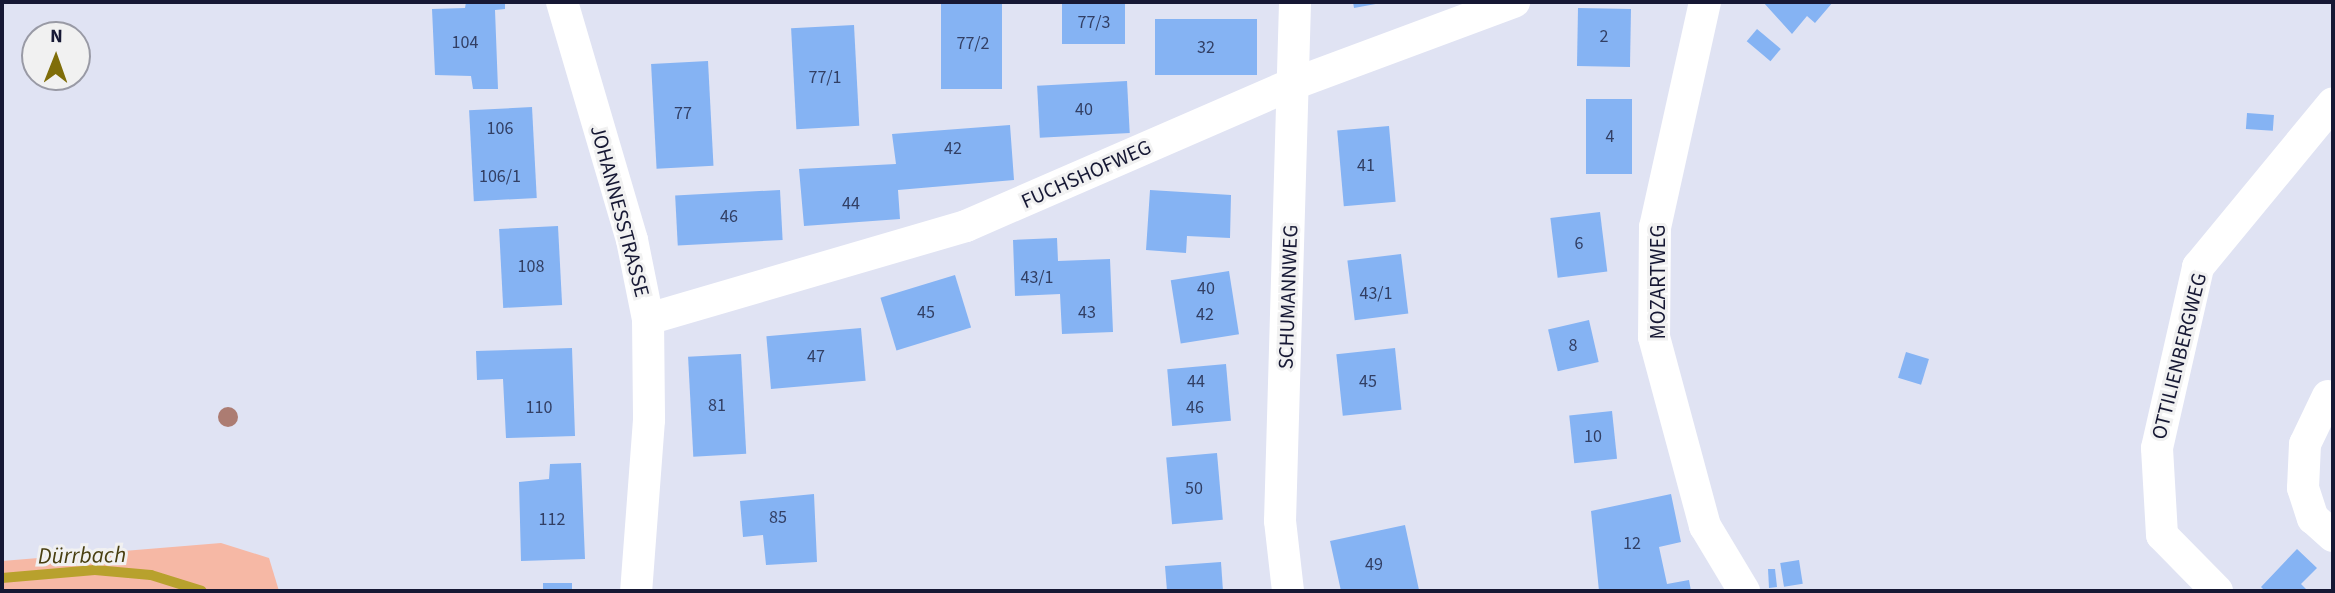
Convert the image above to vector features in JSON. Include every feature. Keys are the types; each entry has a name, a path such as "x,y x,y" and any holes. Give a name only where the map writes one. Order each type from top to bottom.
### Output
{"street":[{"name":"JOHANNESSTRASSE","path":"562,2 632,240 648,319 649,421 636,591"},
{"name":"SCHUMANNWEG","path":"1288,591 1280,521 1295,2"},
{"name":"FUCHSHOFWEG","path":"648,319 966,226 1293,84 1514,2"},
{"name":"MOZARTWEG","path":"1705,2 1655,228 1654,337 1705,526 1744,591"},
{"name":"OTTILIENBERGWEG","path":"2217,591 2162,536 2157,448 2198,267 2333,103"},
{"path":"2328,396 2305,444 2303,488 2313,518 2333,536"}],"shaded area":[{"path":"221,543 269,558 279,591 2,591 2,561"}],"building":[{"path":"466,2 505,2 505,9 495,10 498,89 473,89 471,76 435,75 432,9 465,8"},
{"path":"941,2 1002,2 1002,89 941,89"},
{"path":"1062,2 1125,2 1125,44 1062,44"},
{"path":"1353,2 1380,2 1381,3 1354,8"},
{"path":"1763,2 1833,2 1815,23 1807,16 1792,34"},
{"path":"1578,8 1631,9 1630,67 1577,66"},
{"path":"1155,19 1257,19 1257,75 1155,75"},
{"path":"854,25 859,126 796,129 791,28"},
{"path":"1757,29 1781,49 1770,61 1747,41"},
{"path":"708,61 713,166 657,169 651,64"},
{"path":"1127,81 1130,133 1040,138 1037,86"},
{"path":"1586,99 1632,99 1632,174 1586,174"},
{"path":"532,107 537,198 474,201 469,110"},
{"path":"2247,113 2274,115 2273,131 2246,129"},
{"path":"1010,125 1014,180 898,190 900,219 804,226 799,169 896,164 892,134"},
{"path":"1389,126 1396,202 1344,206 1337,131"},
{"path":"780,190 783,240 678,245 675,195"},
{"path":"1150,190 1231,195 1230,238 1187,236 1186,253 1146,250"},
{"path":"1600,212 1607,272 1558,278 1550,218"},
{"path":"558,226 562,305 503,308 499,229"},
{"path":"1057,238 1058,261 1110,259 1113,332 1062,334 1060,294 1015,296 1013,240"},
{"path":"1401,254 1408,314 1355,320 1347,261"},
{"path":"1229,271 1239,334 1181,343 1171,280"},
{"path":"955,275 971,328 896,350 880,298"},
{"path":"1589,320 1599,362 1558,371 1548,329"},
{"path":"861,328 866,381 771,389 766,336"},
{"path":"572,348 575,436 506,438 503,379 477,380 476,351"},
{"path":"1395,348 1401,410 1343,416 1336,354"},
{"path":"1906,352 1929,359 1921,385 1898,378"},
{"path":"741,354 746,454 693,457 688,357"},
{"path":"1226,364 1231,421 1172,426 1167,369"},
{"path":"1612,411 1617,459 1574,463 1569,415"},
{"path":"1217,453 1223,520 1172,524 1166,457"},
{"path":"581,463 585,559 521,561 519,482 549,479 550,464"},
{"path":"814,494 817,562 766,565 763,535 743,537 740,501"},
{"path":"1671,494 1681,542 1659,547 1667,584 1689,580 1691,591 1599,591 1591,511"},
{"path":"1405,525 1419,590 1341,591 1330,541"},
{"path":"2297,549 2317,568 2301,584 2308,591 2265,591 2261,587"},
{"path":"1799,560 1803,584 1784,587 1780,563"},
{"path":"1221,562 1223,591 1167,591 1165,566"},
{"path":"1768,569 1775,569 1777,587 1769,588"},
{"path":"543,583 572,583 572,591 543,591"}],"waterway":[{"name":"Dürrbach","path":"2,578 95,570 151,575 202,591"}]}
